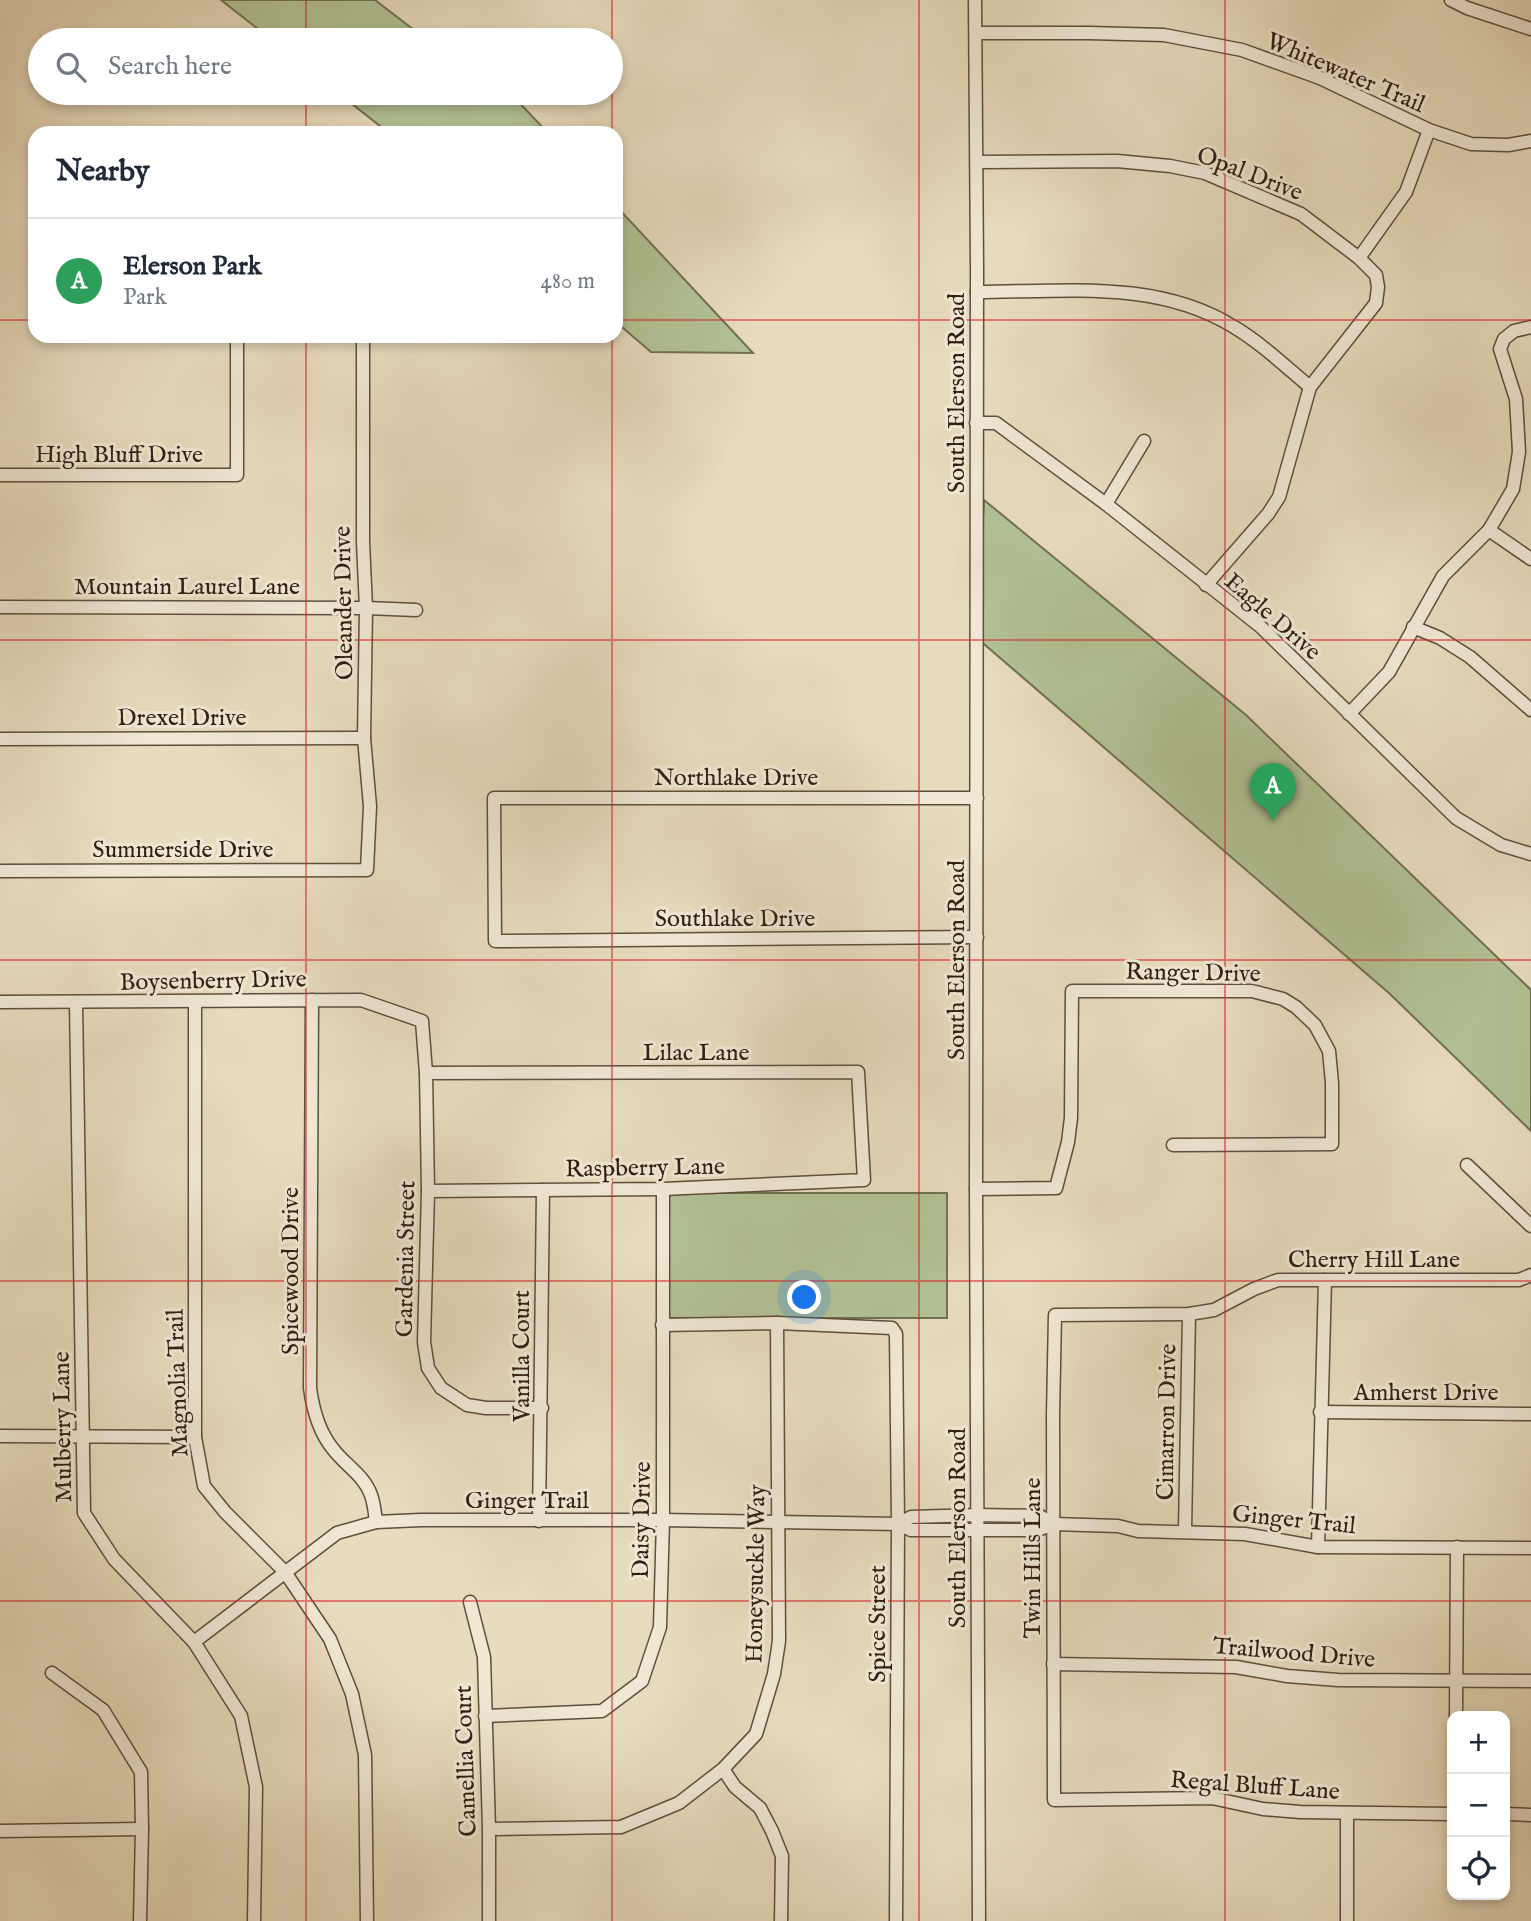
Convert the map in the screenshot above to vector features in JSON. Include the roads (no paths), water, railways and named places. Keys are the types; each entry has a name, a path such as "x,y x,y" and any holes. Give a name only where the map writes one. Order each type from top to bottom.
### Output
{"street":[{"name":"South Elerson Road","path":"975,0 979,1921"},
{"path":"1451,0 1531,29"},
{"name":"Whitewater Trail","path":"976,33 1164,35 1242,50 1320,78 1429,130 1471,144 1508,145 1531,141"},
{"path":"1359,258 1406,192 1429,130"},
{"name":"Opal Drive","path":"976,162 1117,161 1170,166 1205,173 1301,214 1359,258 1376,275 1378,287 1376,303 1310,387"},
{"path":"977,292 1111,291 1145,294 1187,304 1240,330 1310,387 1279,497 1268,514 1206,585"},
{"path":"1349,715 1389,672 1443,576 1489,530 1513,489 1525,452 1516,399 1500,349 1504,339 1514,331 1531,327"},
{"name":"High Bluff Drive","path":"0,475 237,475 237,343"},
{"name":"Oleander Drive","path":"363,343 363,542 366,608 364,738 370,806 367,870"},
{"name":"Eagle Drive","path":"976,423 996,423 1105,504 1261,627 1456,818 1501,845 1531,854"},
{"path":"1105,504 1144,441"},
{"path":"1489,530 1531,558"},
{"name":"Mountain Laurel Lane","path":"0,607 416,610"},
{"path":"1413,627 1440,638 1470,657 1531,710"},
{"name":"Drexel Drive","path":"0,739 364,738"},
{"name":"Northlake Drive","path":"495,941 494,798 977,798"},
{"name":"Summerside Drive","path":"0,872 367,870"},
{"name":"Southlake Drive","path":"495,941 977,937"},
{"name":"Ranger Drive","path":"976,1189 1056,1188 1069,1142 1071,1118 1072,991 1252,991 1283,999 1306,1016 1329,1051 1332,1066 1332,1144 1173,1145"},
{"name":"Spicewood Drive","path":"312,1000 312,1405 322,1433 334,1451 361,1476 371,1494 376,1522"},
{"name":"Boysenberry Drive","path":"0,1002 361,1000 422,1021"},
{"name":"Magnolia Trail","path":"195,1001 195,1437 204,1486 225,1512 285,1572 330,1639 352,1694 365,1755 367,1921"},
{"name":"Mulberry Lane","path":"76,1002 84,1513 114,1559 194,1642 241,1716 256,1787 254,1921"},
{"name":"Gardenia Street","path":"422,1021 426,1073 428,1191 424,1342 428,1367 441,1388 467,1405 486,1408 542,1408"},
{"name":"Lilac Lane","path":"426,1073 858,1072 863,1180"},
{"path":"1467,1165 1531,1226"},
{"name":"Raspberry Lane","path":"428,1191 663,1189 863,1180"},
{"name":"Daisy Drive","path":"485,1716 602,1711 642,1681 660,1627 663,1520 663,1189"},
{"name":"Vanilla Court","path":"539,1521 543,1190"},
{"name":"Cherry Hill Lane","path":"1055,1315 1189,1314 1214,1310 1278,1280 1519,1280 1531,1275"},
{"path":"1318,1547 1325,1280"},
{"name":"Cimarron Drive","path":"1185,1530 1189,1314"},
{"name":"Twin Hills Lane","path":"1054,1800 1055,1315"},
{"path":"662,1325 777,1324"},
{"name":"Spice Street","path":"777,1324 892,1328 896,1334 896,1921"},
{"name":"Honeysuckle Way","path":"489,1829 621,1827 679,1803 723,1769 756,1734 774,1674 779,1642 777,1324"},
{"name":"Amherst Drive","path":"1320,1412 1531,1414"},
{"path":"0,1436 195,1437"},
{"name":"Ginger Trail","path":"898,1524 911,1517 978,1515 1040,1516 1053,1524"},
{"name":"Ginger Trail","path":"194,1642 337,1533 376,1522 663,1520 898,1524 911,1530 1038,1530 1053,1524 1118,1526 1139,1531 1185,1530 1245,1534 1318,1547 1531,1548"},
{"path":"1456,1711 1457,1547"},
{"name":"Camellia Court","path":"470,1602 484,1657 489,1921"},
{"name":"Trailwood Drive","path":"1054,1664 1236,1667 1287,1676 1338,1680 1531,1681"},
{"path":"52,1673 103,1710 141,1772 140,1921"},
{"path":"723,1769 735,1787 760,1808 782,1856 780,1921"},
{"name":"Regal Bluff Lane","path":"1054,1800 1212,1798 1263,1809 1447,1814"},
{"path":"1347,1813 1347,1921"},
{"path":"1510,1815 1531,1815"},
{"path":"0,1831 142,1829"}],"place":[{"name":"Elerson Park","path":"1273,821"}]}
